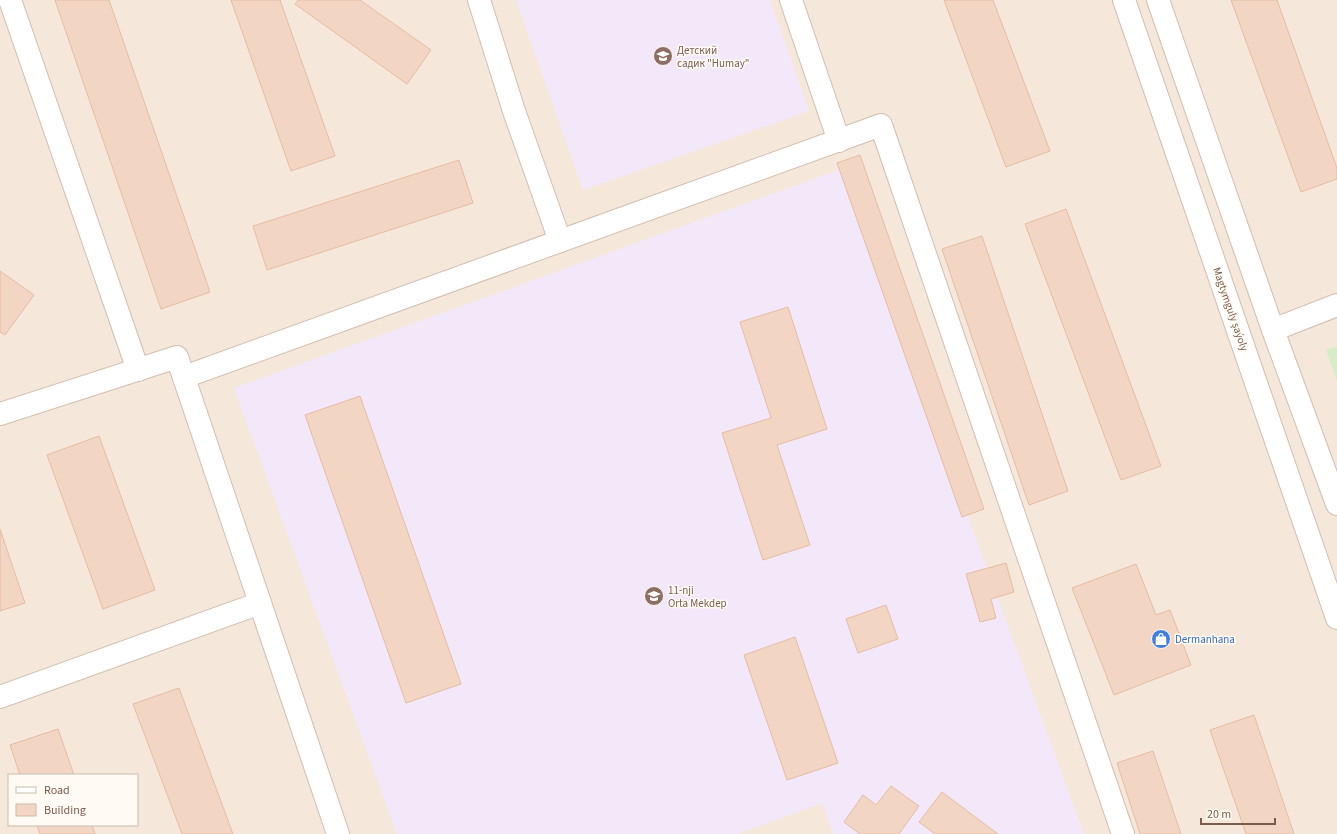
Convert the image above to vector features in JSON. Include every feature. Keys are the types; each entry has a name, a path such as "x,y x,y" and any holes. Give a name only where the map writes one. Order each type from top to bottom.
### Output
{"street":[{"path":"10,0 138,370"},
{"path":"479,0 514,111 560,241"},
{"path":"791,0 839,141"},
{"name":"Magtymguly şaýoly","path":"1124,0 1337,618"},
{"path":"1158,0 1273,330 1337,504"},
{"path":"184,377 880,125 1123,834"},
{"path":"1273,330 1337,305"},
{"path":"0,414 177,357 338,834"},
{"path":"0,697 260,603"}],"shaded area":[{"path":"0,0 1337,0 1337,834 0,834"},
{"name":"Детский садик \"Humay\"","path":"516,0 770,0 809,111 583,190"},
{"name":"11-nji Orta Mekdep","path":"841,169 1084,834 833,834 822,803 737,834 397,834 234,388"}],"green space":[{"path":"1337,346 1337,381 1326,350"}],"building":[{"path":"55,0 109,0 210,292 161,309"},
{"path":"231,0 280,0 335,156 291,171"},
{"path":"298,0 360,0 431,50 407,84 295,4"},
{"path":"944,0 993,0 1050,151 1006,167"},
{"path":"1231,0 1277,0 1337,168 1337,179 1301,192"},
{"path":"860,155 984,509 962,517 837,163"},
{"path":"459,160 473,203 267,270 253,226"},
{"path":"1066,209 1161,466 1121,480 1025,224"},
{"path":"982,236 1068,491 1029,505 942,249"},
{"path":"0,271 34,295 5,335 0,332"},
{"path":"788,307 827,429 777,445 810,545 763,560 722,433 771,418 740,322"},
{"path":"360,396 461,684 406,703 305,415"},
{"path":"99,436 155,590 103,609 47,455"},
{"path":"0,529 25,603 0,611"},
{"path":"1006,563 1014,592 991,599 996,618 980,622 966,574"},
{"path":"1136,564 1156,615 1170,610 1191,665 1114,695 1072,588"},
{"path":"886,605 898,639 858,653 846,619"},
{"path":"795,637 838,763 787,780 744,655"},
{"path":"179,688 233,834 182,834 133,704"},
{"path":"1254,715 1294,834 1246,834 1210,730"},
{"path":"58,729 74,774 20,774 10,745"},
{"path":"1153,751 1181,834 1140,834 1117,763"},
{"path":"891,786 919,806 899,834 860,834 844,822 863,795 876,805"},
{"path":"942,792 998,834 935,834 919,822"},
{"path":"37,826 92,826 95,834 40,834"}],"place":[{"name":"Детский садик \"Humay\"","path":"663,56"},
{"name":"11-nji Orta Mekdep","path":"654,596"},
{"name":"Dermanhana","path":"1161,639"}]}
